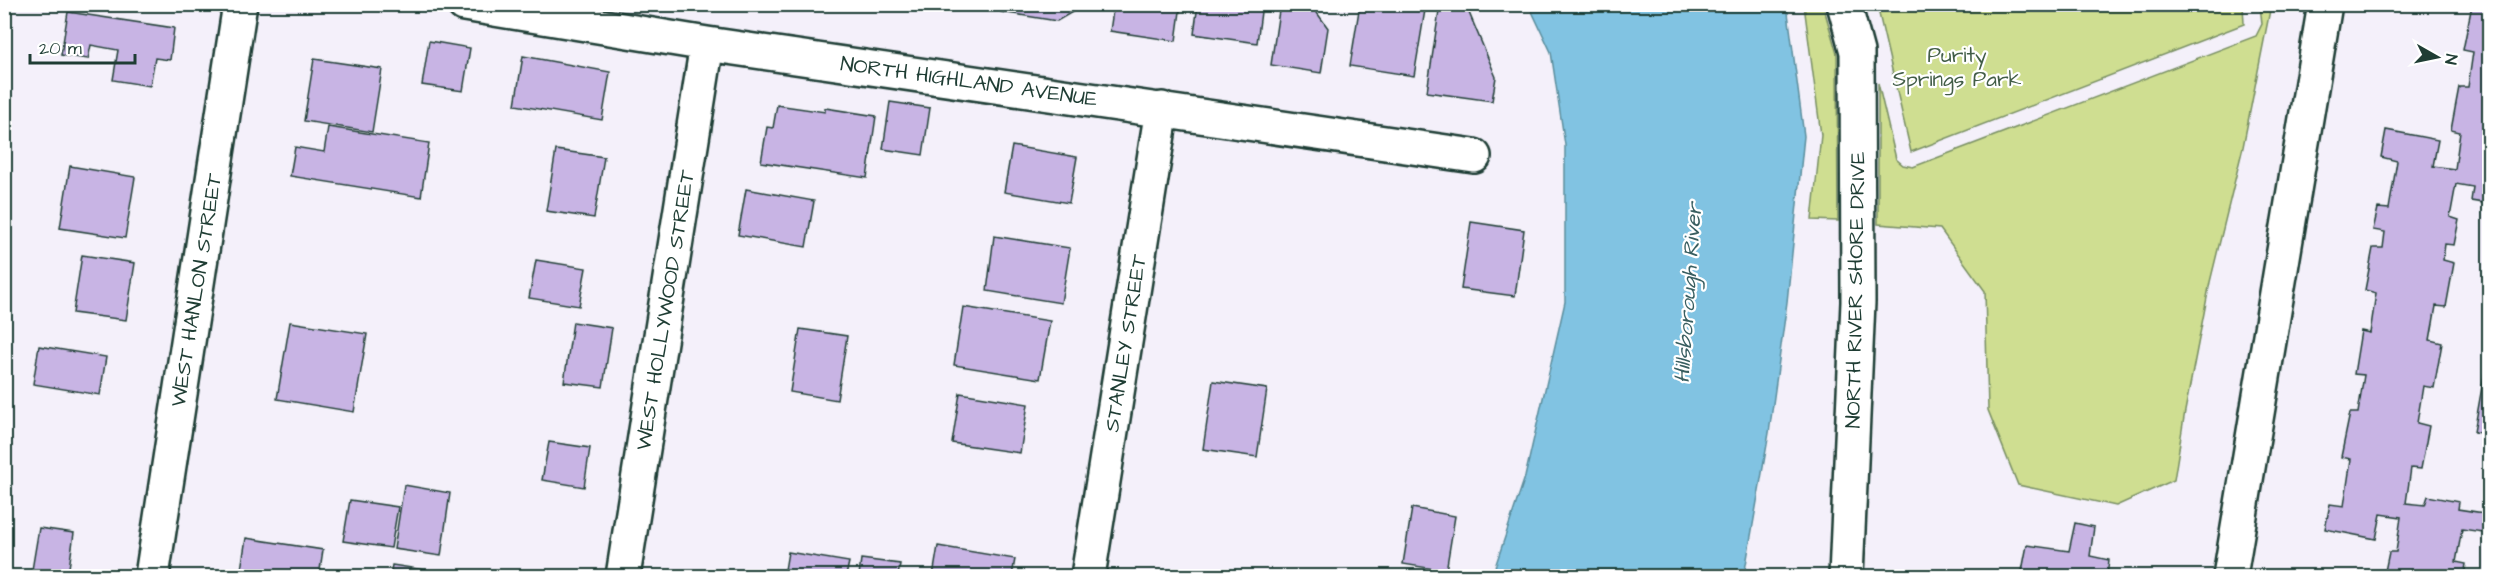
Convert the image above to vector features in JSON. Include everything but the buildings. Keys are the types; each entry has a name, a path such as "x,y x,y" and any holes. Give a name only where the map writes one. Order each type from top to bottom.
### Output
{"street":[{"name":"WEST HANLON STREET","path":"152,576 240,4"},
{"name":"NORTH RIVER SHORE DRIVE","path":"1844,4 1857,52 1858,302 1846,576"},
{"path":"2230,576 2325,4"},
{"name":"NORTH HIGHLAND AVENUE","path":"479,6 706,44 1474,156"},
{"name":"WEST HOLLYWOOD STREET","path":"623,576 706,44"},
{"name":"STANLEY STREET","path":"1088,576 1162,109"}],"green space":[{"path":"1804,5 1823,5 1837,54 1838,221 1812,220 1821,135"},
{"name":"Purity Springs Park","path":"1877,5 2243,5 2244,24 1911,152"},
{"path":"2260,5 2271,5 2243,147 2210,282 2174,480 2116,506 2018,485 1988,410 1985,291 1940,229 1878,224 1878,83 1896,159 1903,165 1913,167 2256,36 2262,24"}],"water":[{"name":"Hillsborough River","path":"1529,5 1787,5 1804,136 1787,302 1769,433 1744,576 1492,576 1525,477 1565,302 1565,145 1551,52"}]}
